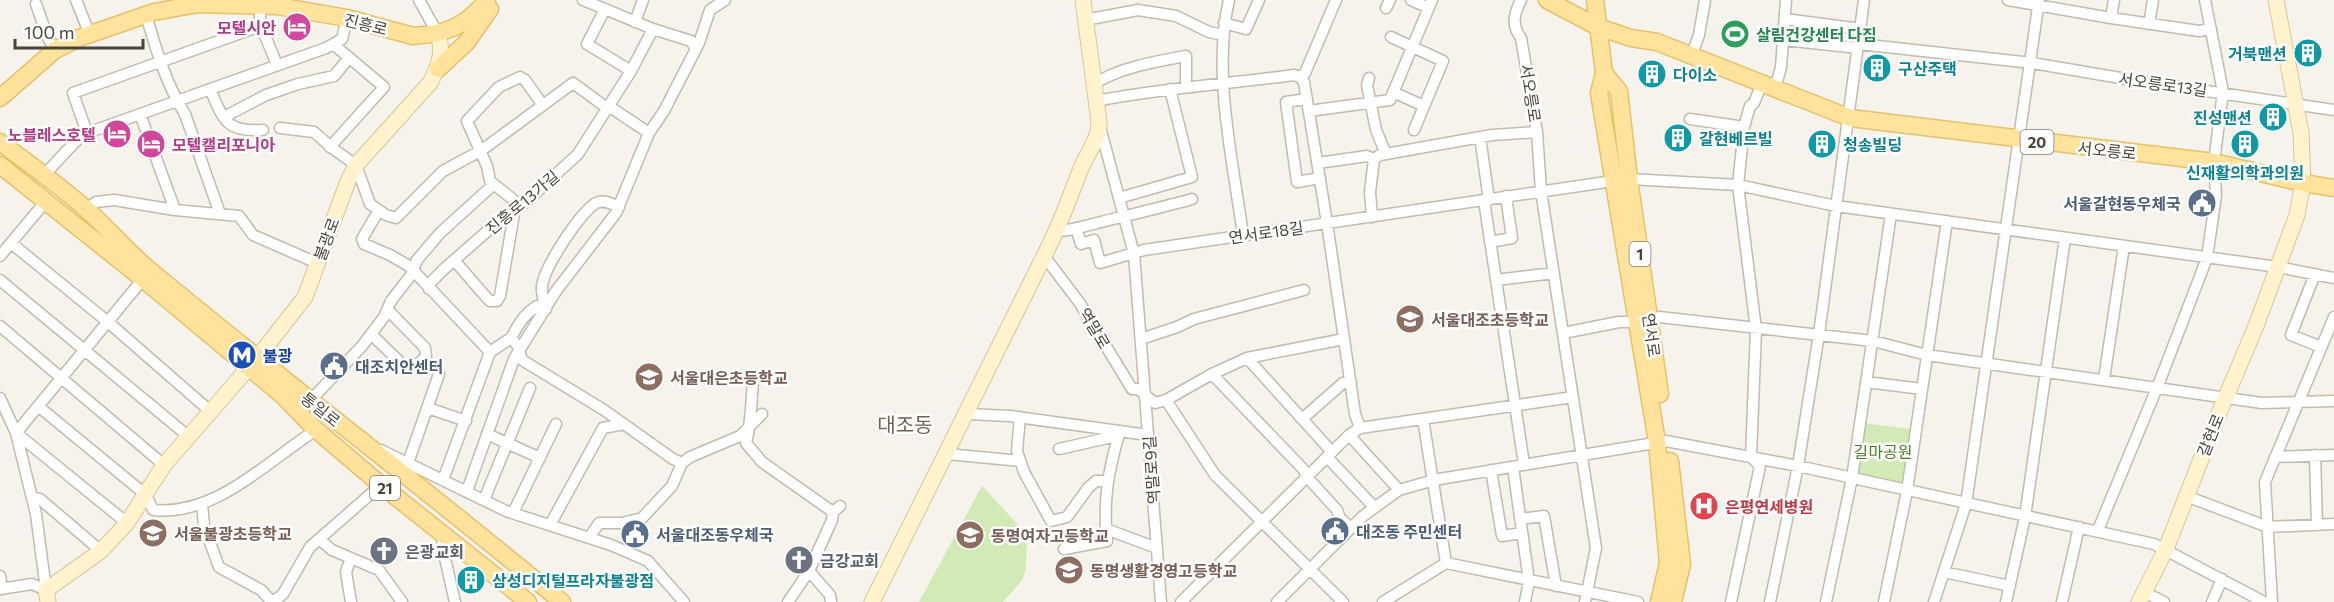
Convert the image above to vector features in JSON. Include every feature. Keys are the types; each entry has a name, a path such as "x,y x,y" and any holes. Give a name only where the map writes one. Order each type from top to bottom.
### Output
{"main road":[{"name":"진흥로","path":"1,100 55,50 156,9 191,3 309,6 414,36 438,34 462,24 490,0"},
{"path":"438,69 472,36 488,15 490,0"},
{"path":"872,602 1057,230 1081,169 1099,133 1083,0"},
{"name":"서오릉로","path":"1547,0 1598,27 1631,38 1657,42 1850,118 2214,162 2334,188"},
{"name":"연서로","path":"1595,0 1604,73 1599,93 1621,180 1682,564 1673,602"},
{"name":"갈현로","path":"2142,597 2166,549 2297,215 2303,183 2301,133 2276,0"},
{"path":"438,34 442,53 438,69"},
{"name":"불광로","path":"47,596 101,551 127,524 164,465 253,363 304,297 356,165 430,83 438,69"},
{"name":"통일로","path":"0,142 86,209 149,270 253,363 314,428 381,485 528,602"},
{"name":"통일로","path":"0,165 253,363 368,443 562,602"},
{"name":"연서로","path":"1659,602 1668,563 1662,441"}],"street":[{"path":"76,0 90,35"},
{"path":"418,0 438,34"},
{"path":"583,0 653,29 691,41 696,49"},
{"path":"635,22 643,0"},
{"path":"466,491 514,359 556,291 619,207 650,133 696,49 710,10 725,0"},
{"path":"1229,0 1223,35 1223,85 1242,236"},
{"path":"1224,23 1246,29 1259,0"},
{"path":"1300,77 1305,73 1321,39 1336,0"},
{"path":"1309,111 1390,100 1431,4 1411,0"},
{"name":"서오릉로","path":"1521,0 1514,14 1517,32 1521,38 1537,132 1542,191"},
{"path":"1691,57 1699,35 1705,0"},
{"path":"1731,602 1760,466 1751,457 1756,329 1738,185 1744,127 1750,106 1781,67 1786,0"},
{"path":"1770,602 1798,466 1819,334 1850,118 1864,0"},
{"path":"2008,0 2039,2 2149,24 2199,31 2211,29"},
{"path":"2111,18 2114,0"},
{"path":"2149,24 2153,0"},
{"path":"2098,530 2207,258 2216,195 2214,162 2223,92 2205,0"},
{"path":"1934,602 1966,504 2039,2"},
{"path":"36,4 48,38 55,50"},
{"path":"260,6 260,23 277,65"},
{"path":"156,9 160,62 185,114 220,214"},
{"path":"604,9 587,44 631,71"},
{"path":"1085,20 1138,10 1176,16 1209,32 1223,35"},
{"path":"44,175 77,140 87,133 333,44 342,39 347,18"},
{"path":"1785,19 1861,29"},
{"path":"87,133 73,93 255,28 260,23"},
{"name":"진흥로13가길","path":"429,289 431,282 454,260 525,203 578,154 631,71 653,29"},
{"path":"1391,37 1443,61 1414,130"},
{"name":"서오릉로13길","path":"1784,40 2031,63 2295,104"},
{"path":"330,147 384,87 333,44"},
{"path":"1094,85 1102,79 1153,62 1186,56 1186,86"},
{"path":"224,117 244,109 266,95 298,84 334,76 349,57"},
{"path":"1096,101 1186,86 1223,85 1294,75 1300,77 1304,82 1318,163 1355,414 1360,428"},
{"path":"454,260 490,301 497,301 500,297 516,202 490,181 487,166 467,121 499,87 520,77 525,80 542,104"},
{"path":"1369,78 1367,85 1376,130 1386,154"},
{"path":"280,128 314,132 330,147 356,165 370,204 396,218 443,171 480,150 573,83 607,108 613,109 650,133"},
{"path":"210,89 224,117 233,128 244,131 263,130"},
{"path":"1119,198 1192,177 1170,89"},
{"path":"1393,92 1424,106"},
{"path":"1307,99 1286,102 1297,182 1320,178"},
{"path":"2295,104 2334,110"},
{"path":"140,114 175,210"},
{"path":"1690,119 1744,127"},
{"name":"역말로9길","path":"1099,124 1134,254 1161,602"},
{"path":"1318,163 1367,156 1374,159 1386,154 1480,137 1537,132"},
{"path":"1480,137 1488,193 1485,207 1515,398 1520,519 1529,581 1525,602"},
{"path":"1372,217 1370,192 1374,159"},
{"name":"연서로18길","path":"1076,228 1081,244 1095,240 1100,263 1144,250 1621,180 1738,185 1836,206 2278,267"},
{"path":"310,401 371,334 412,272 417,260 440,233 493,185"},
{"path":"1542,191 1596,548 1586,597"},
{"path":"1490,242 1512,238 1506,196"},
{"path":"1057,230 1068,232 1076,228 1124,218 1192,199"},
{"path":"86,209 96,202 114,200 175,210 238,216 253,235 317,263"},
{"path":"0,256 46,201"},
{"path":"546,309 541,287 560,246 580,219 597,203 607,201 619,207"},
{"path":"379,210 362,239 364,244 409,266 412,272 490,352"},
{"path":"1826,602 1852,478 1891,214"},
{"path":"1884,602 1907,490 1947,221"},
{"path":"2006,602 2025,517 2065,238"},
{"path":"11,243 108,322 210,411"},
{"path":"2104,379 2124,246"},
{"name":"역말로","path":"1044,256 1079,302 1132,389 1138,389 1146,396"},
{"path":"2278,267 2334,278"},
{"path":"1496,280 1554,273"},
{"path":"2315,274 2290,334 2327,343"},
{"path":"16,434 143,279"},
{"path":"0,280 188,436"},
{"path":"1141,339 1194,319 1304,290"},
{"path":"443,480 490,352 511,338 516,327 529,311 537,306 546,309"},
{"path":"371,334 406,368 412,369 426,357 425,348 388,310"},
{"path":"1563,333 1659,317 1873,341 1927,355 2262,403 2334,401"},
{"path":"2272,602 2265,482 2297,403 2327,343 2334,317"},
{"path":"0,326 164,465"},
{"path":"511,338 522,360 682,463"},
{"path":"1146,396 1155,404 1247,358 1344,339"},
{"path":"1247,358 1302,419 1329,455 1374,507"},
{"path":"408,463 439,374"},
{"path":"1212,374 1304,470 1307,477 1337,510 1340,518 1351,528"},
{"path":"1302,419 1343,383 1351,382"},
{"path":"1866,382 1922,389"},
{"path":"753,383 750,428 746,443 762,462 836,509 809,571 788,602"},
{"path":"484,500 530,388"},
{"path":"1182,602 1349,435 1360,428 1573,397"},
{"path":"0,398 16,434 32,497 47,596"},
{"path":"1166,400 1215,475 1343,602"},
{"path":"38,406 146,495 153,510 170,512 226,493 310,434 314,428"},
{"path":"428,408 466,421"},
{"path":"589,538 599,523 622,523 642,518 672,486 682,463 740,436 762,414"},
{"path":"967,414 1020,417 1148,435"},
{"path":"1020,417 1017,451 1030,486 1051,521 1067,518 1088,488 1096,481 1107,481"},
{"path":"1423,419 1446,563"},
{"path":"513,513 556,424"},
{"path":"550,525 603,428 624,424"},
{"name":"역말로9길","path":"1059,449 1112,437 1120,431"},
{"name":"역말로9길","path":"1106,529 1104,520 1109,467 1120,431"},
{"path":"16,434 127,524"},
{"path":"487,434 540,458"},
{"path":"1349,435 1399,490"},
{"path":"1277,602 1351,528 1374,507 1399,490 1434,480 1581,453 1662,441 1798,466 2025,517 2154,543 2264,602"},
{"path":"368,443 513,513 589,538 648,561 684,602"},
{"path":"947,454 1020,461"},
{"path":"2275,457 2334,454"},
{"path":"2315,455 2317,525"},
{"path":"1491,470 1502,536 1522,533"},
{"path":"202,503 204,526 219,567 261,590 272,602 283,594 310,548 381,485"},
{"path":"2186,496 2268,527 2334,524"},
{"path":"32,497 40,499 101,551"},
{"path":"1520,519 1544,516 1556,586"},
{"path":"2062,602 2079,527"},
{"path":"1064,549 1107,541 1106,529 1157,548"},
{"path":"444,536 442,545 455,602"},
{"path":"319,539 332,550 379,570 402,602"},
{"path":"351,558 346,572 351,602"},
{"path":"1383,602 1446,563 1556,586 1586,597 1638,602"},
{"path":"809,571 830,595 831,602"},
{"path":"1944,572 2010,586"},
{"path":"0,576 1,589 32,584 47,596"},
{"path":"2212,602 2222,579"},
{"path":"2142,597 2164,602"}],"green space":[{"name":"길마공원","path":"1864,423 1910,429 1902,483 1857,473"},
{"path":"982,486 1022,529 1027,540 1023,579 1003,602 919,602"}],"place":[{"name":"모텔시안","path":"297,27"},
{"name":"살림건강센터 다짐","path":"1735,34"},
{"name":"거북맨션","path":"2308,53"},
{"name":"구산주택","path":"1877,68"},
{"name":"다이소","path":"1652,74"},
{"name":"진성맨션","path":"2273,117"},
{"name":"노블레스호텔","path":"117,134"},
{"name":"갈현베르빌","path":"1678,138"},
{"name":"모텔캘리포니아","path":"151,144"},
{"name":"청송빌딩","path":"1822,144"},
{"name":"신재활의학과의원","path":"2245,144"},
{"name":"서울갈현동우체국","path":"2202,203"},
{"name":"서울대조초등학교","path":"1410,319"},
{"name":"불광","path":"242,355"},
{"name":"대조치안센터","path":"334,366"},
{"name":"서울대은초등학교","path":"649,377"},
{"name":"은평연세병원","path":"1704,506"},
{"name":"대조동 주민센터","path":"1335,531"},
{"name":"서울불광초등학교","path":"153,533"},
{"name":"서울대조동우체국","path":"635,534"},
{"name":"동명여자고등학교","path":"970,535"},
{"name":"은광교회","path":"384,551"},
{"name":"금강교회","path":"799,560"},
{"name":"동명생활경영고등학교","path":"1069,570"},
{"name":"삼성디지털프라자불광점","path":"471,580"}],"district":[{"name":"대조동","path":"905,424"}]}
